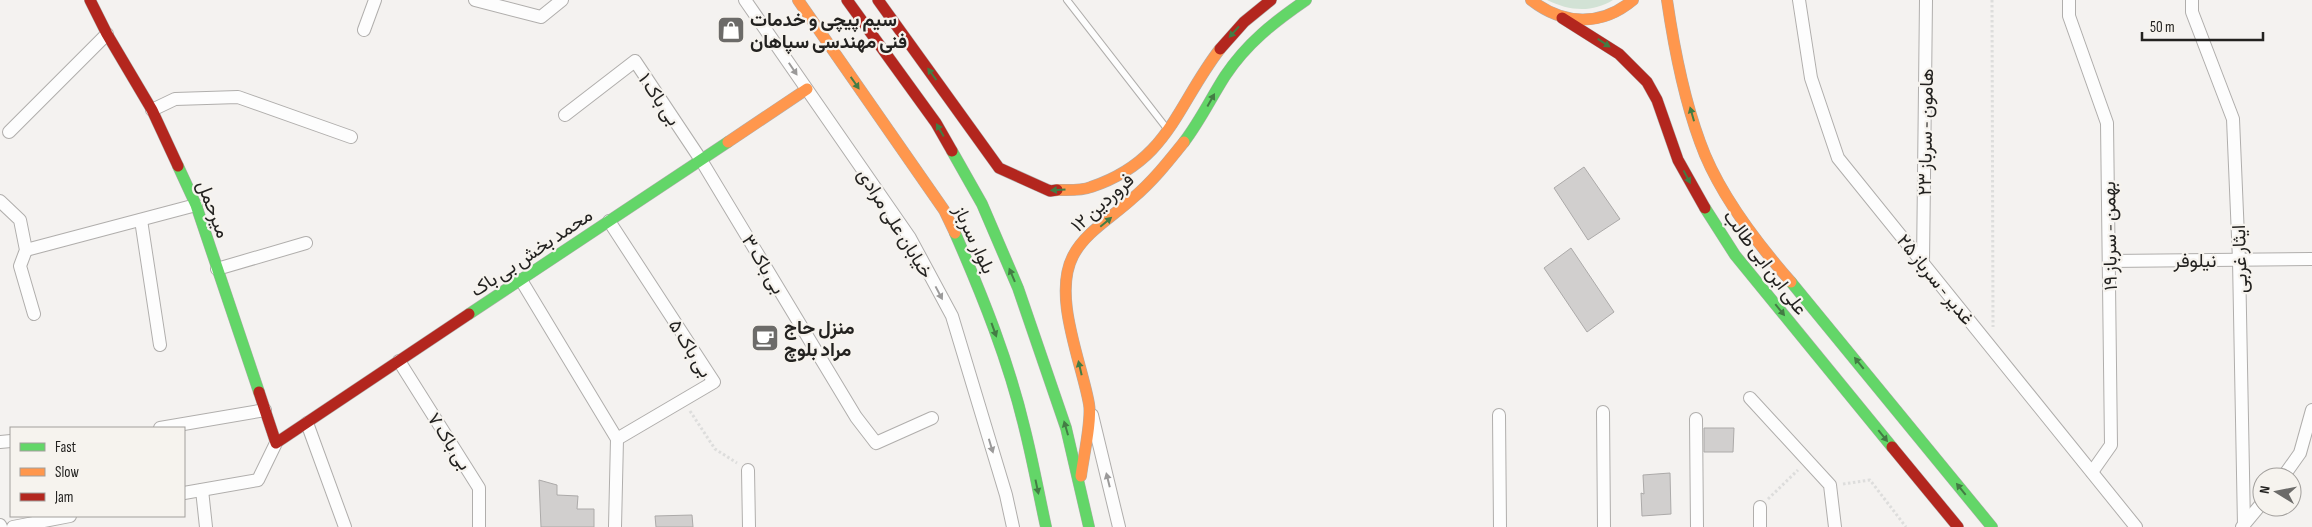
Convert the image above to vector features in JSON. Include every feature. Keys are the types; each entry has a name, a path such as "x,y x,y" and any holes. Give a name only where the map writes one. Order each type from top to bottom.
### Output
{"main road":[{"name":"میرحمل","path":"90,0 107,34 152,110 196,205 276,444"},
{"name":"بلوار سرباز","path":"798,0 944,210 979,287 1004,357 1025,429 1046,527"},
{"name":"بلوار سرباز","path":"848,0 936,123 982,204 1024,306 1066,428 1089,527"},
{"name":"۱۲ فروردین","path":"878,0 999,168 1050,191 1090,188 1138,165 1169,131 1222,47 1244,22 1271,0"},
{"name":"۱۲ فروردین","path":"1079,485 1090,406 1080,372 1066,298 1066,278 1072,257 1081,243 1135,197 1163,169 1198,123 1226,75 1250,44 1270,24 1306,0"},
{"path":"1531,0 1540,8 1562,18 1585,21 1608,16 1633,0"},
{"name":"علی ابن ابی طالب","path":"1667,0 1676,60 1700,143 1724,193 1760,247 1814,308 1992,527"},
{"name":"علی ابن ابی طالب","path":"1562,18 1613,49 1648,84 1657,101 1677,158 1704,210 1735,255 1958,527"},
{"name":"محمد بخش بی باک","path":"276,444 806,89"}],"street":[{"path":"364,30 375,0"},
{"path":"475,0 541,16 562,0"},
{"name":"خیابان علی مرادی","path":"745,0 910,238 952,316 1006,495 1013,527"},
{"name":"غدیر - سرباز ۲۵","path":"1799,0 1811,78 1838,158 2136,527"},
{"name":"هامون - سرباز ۲۳","path":"1923,264 1926,0"},
{"name":"بهمن - سرباز ۱۹","path":"2069,0 2069,16 2107,123 2111,445 2092,472"},
{"name":"ایثار غربی","path":"2192,0 2192,12 2233,118 2239,260 2243,526"},
{"path":"8,132 107,34"},
{"name":"بی باک ۱","path":"565,115 635,61 701,160"},
{"path":"152,110 175,100 238,97 351,136"},
{"name":"بی باک ۳","path":"701,160 856,417 876,443 932,418"},
{"path":"0,201 20,220 26,250 20,266 34,314"},
{"path":"26,250 196,205"},
{"path":"141,220 160,345"},
{"name":"بی باک ۵","path":"609,221 714,382 617,439"},
{"path":"217,269 306,243"},
{"name":"نیلوفر","path":"2109,261 2312,259"},
{"path":"520,280 617,439 615,527"},
{"name":"بی باک ۷","path":"399,362 479,488 479,527"},
{"path":"1750,398 1830,485 1835,527"},
{"path":"1090,406 1119,527"},
{"path":"166,427 265,410"},
{"path":"2292,467 2306,452 2312,410"},
{"path":"1603,412 1604,527"},
{"path":"1499,415 1500,527"},
{"path":"1696,419 1697,527"},
{"path":"307,422 345,527"},
{"path":"185,493 258,480 276,444"},
{"path":"748,470 749,527"},
{"path":"202,490 206,527"},
{"path":"1760,507 1760,527"},
{"path":"2243,526 2252,515"},
{"path":"13,527 65,517"}],"lane":[{"path":"1067,0 1169,131"}],"path":[{"path":"1992,0 1994,350"},
{"path":"683,400 715,449 748,470"},
{"path":"1760,507 1807,460"},
{"path":"1830,485 1870,480 1906,527"}],"green space":[{"path":"1547,0 1613,0 1597,7 1580,9 1555,4"}],"building":[{"path":"1584,167 1620,219 1588,240 1554,188"},
{"path":"1571,248 1614,312 1587,332 1544,268"},
{"path":"1704,428 1734,428 1733,452 1704,452"},
{"path":"1670,473 1671,514 1642,516 1641,493 1644,494 1643,475"},
{"path":"539,480 557,485 557,495 578,496 577,509 594,509 594,527 541,527"},
{"path":"692,515 693,527 656,527 655,516"}],"traffic: fast":[{"path":"1184,142 1225,76 1242,53 1272,25 1306,0"},
{"path":"469,314 728,142"},
{"path":"952,151 982,204 1018,288 1066,428 1089,527"},
{"path":"178,166 196,205 259,392"},
{"path":"1705,208 1735,255 1892,447"},
{"path":"955,233 985,306 1019,405 1046,527"},
{"path":"1791,282 1992,527"}],"traffic: slow":[{"path":"798,0 944,210 955,233"},
{"path":"1531,0 1556,14 1582,20 1608,15 1621,9 1633,0"},
{"path":"1667,0 1684,90 1694,125 1708,161 1727,198 1739,216 1791,282"},
{"path":"1057,190 1079,190 1091,187 1117,176 1138,162 1168,130 1220,49"},
{"path":"728,142 807,89"},
{"path":"1081,476 1090,411 1070,330 1067,310 1067,272 1073,256 1085,239 1147,185 1184,142"}],"traffic: jam":[{"path":"90,0 107,34 152,110 178,166"},
{"path":"847,0 936,123 952,151"},
{"path":"878,0 999,168 1050,191 1057,190"},
{"path":"1220,49 1244,22 1271,0"},
{"path":"1562,18 1619,54 1647,82 1657,100 1678,160 1705,208"},
{"path":"259,392 276,443 469,314"},
{"path":"1892,447 1958,527"}],"place":[{"name":"سیم پیچی و خدمات فنی مهندسی سپاهان","path":"731,30"},
{"name":"منزل حاج مراد بلوچ","path":"765,338"}]}
